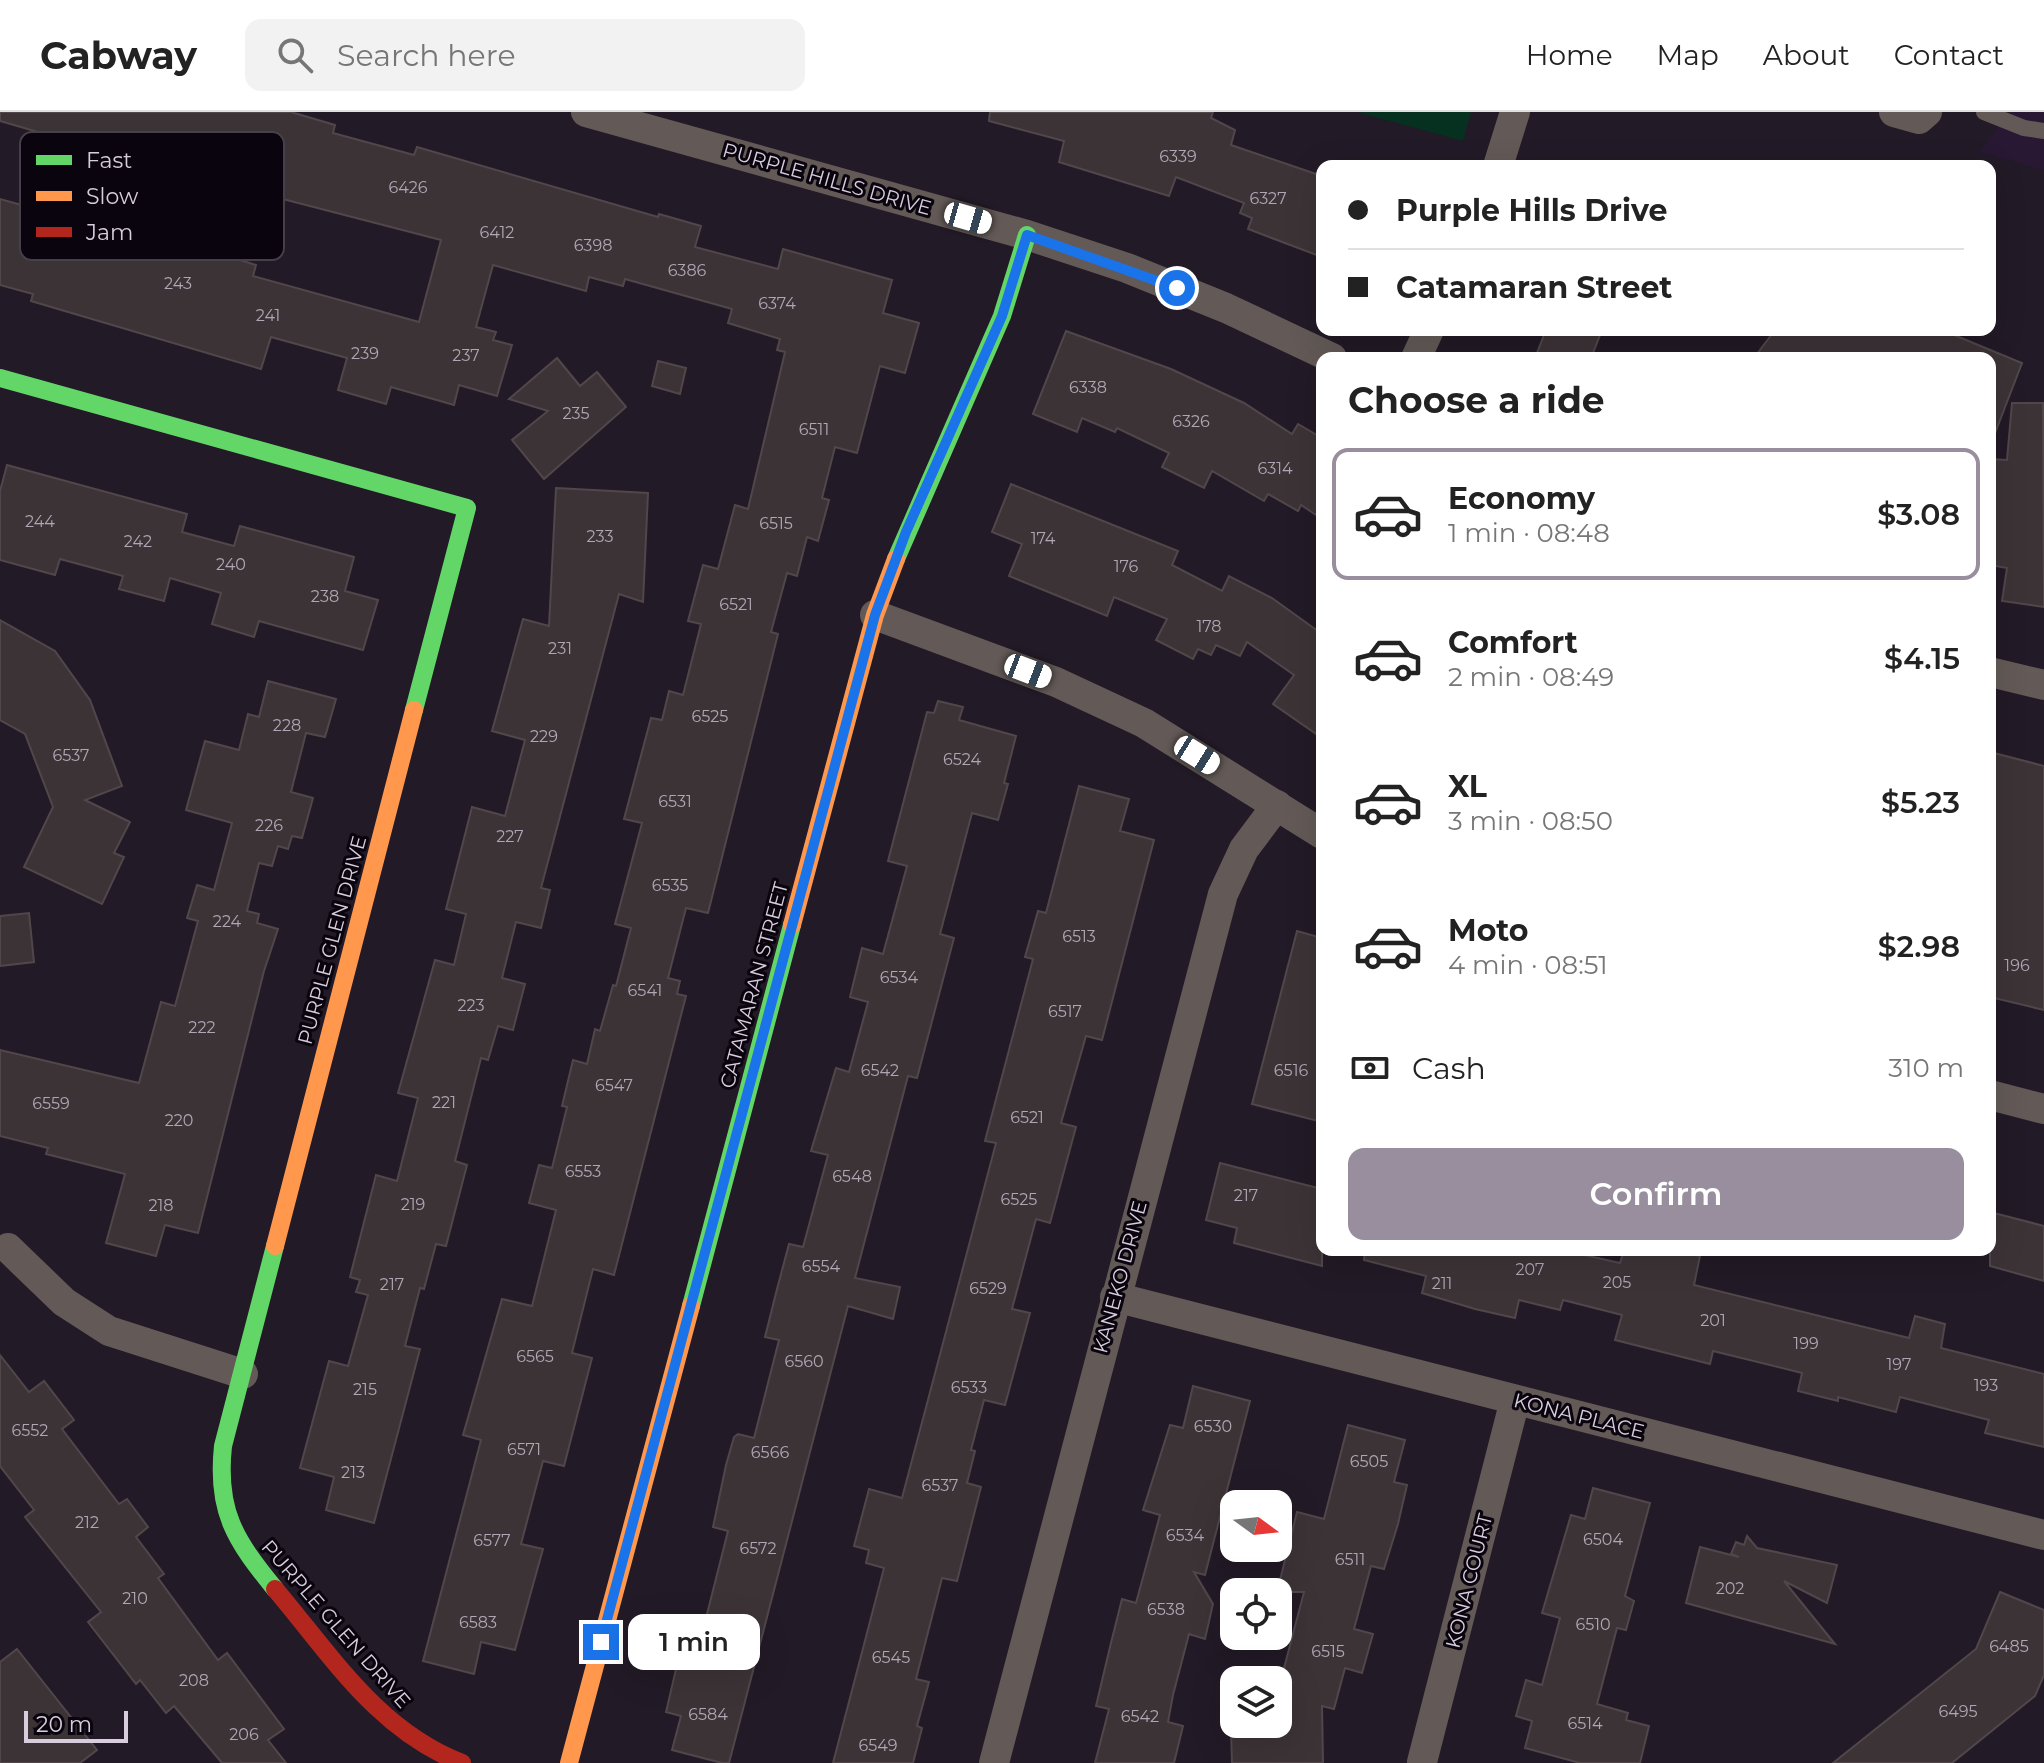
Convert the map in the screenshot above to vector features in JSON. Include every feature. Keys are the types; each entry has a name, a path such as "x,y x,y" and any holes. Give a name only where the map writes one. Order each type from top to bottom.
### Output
{"street":[{"name":"PURPLE HILLS DRIVE","path":"586,112 1027,235 1127,268 1226,308 1319,352"},
{"path":"1500,160 1515,112"},
{"path":"1894,112 1919,119 1927,112"},
{"name":"CATAMARAN STREET","path":"569,1763 875,615 906,532 1002,316 1027,235"},
{"name":"PURPLE GLEN DRIVE","path":"0,378 467,508 223,1446 218,1486 226,1516 241,1548 384,1718 431,1751 462,1763"},
{"path":"875,615 1056,682 1144,723 1316,830"},
{"path":"1996,673 2044,685"},
{"name":"KANEKO DRIVE","path":"994,1763 1223,894 1244,849 1277,805"},
{"path":"1996,1097 2044,1109"},
{"path":"8,1248 64,1302 109,1331 243,1374"},
{"name":"KONA PLACE","path":"1115,1297 2044,1535"},
{"name":"KONA COURT","path":"1422,1762 1515,1400"}],"lane":[{"path":"1984,112 2024,128 2044,131"}],"shaded area":[{"path":"2011,112 2044,112 2044,170 1979,152"}],"green space":[{"path":"1357,112 1471,112 1463,141"}],"building":[{"path":"0,112 291,112 335,125 333,133 414,155 417,147 658,217 659,214 701,226 695,247 778,269 783,249 892,280 883,313 919,323 905,373 880,366 857,453 835,447 822,498 829,500 818,541 807,537 797,576 787,573 771,632 778,634 708,913 686,908 668,978 680,981 677,994 686,996 614,1275 593,1269 572,1353 592,1358 564,1466 543,1461 521,1544 543,1549 515,1650 481,1642 474,1674 423,1661 481,1440 463,1435 502,1299 532,1306 556,1210 529,1203 539,1165 552,1168 567,1107 562,1106 573,1060 587,1064 595,1029 600,1031 613,985 616,986 631,928 615,924 642,823 624,819 651,718 662,720 669,691 683,695 701,624 688,621 703,565 718,569 735,505 748,509 785,352 777,350 780,339 728,323 732,309 625,279 623,286 589,277 586,291 493,265 476,327 496,332 493,340 512,345 497,396 459,385 454,405 391,387 386,404 338,390 347,358 271,337 261,369 31,301 33,294 0,285 0,199 20,205 20,260 240,260 256,265 253,276 419,322 441,240 284,199 284,132 38,132 0,121"},
{"path":"990,112 1213,112 1211,118 1235,130 1231,145 1316,174 1316,255 1248,229 1252,218 1240,213 1244,203 1176,177 1169,196 1059,162 1064,141 989,121"},
{"path":"1066,331 1171,369 1244,403 1292,434 1298,424 1316,434 1316,515 1301,505 1298,511 1268,494 1264,501 1212,471 1204,488 1162,467 1169,453 1117,428 1115,432 1082,418 1077,432 1033,414"},
{"path":"1544,336 1600,336 1593,352 1537,352"},
{"path":"1770,336 1957,336 1995,352 1758,352"},
{"path":"1996,352 2022,363 1996,431"},
{"path":"557,358 580,386 597,372 626,407 544,479 512,440 548,411 509,399"},
{"path":"658,361 686,368 680,394 652,386"},
{"path":"2012,403 2043,403 2044,607 2002,601 2007,568 1996,566 1996,459 2007,460"},
{"path":"7,465 187,514 182,532 234,546 240,526 354,557 345,591 378,600 363,650 259,621 254,637 212,624 221,593 170,578 164,601 119,589 123,576 60,559 55,575 0,560 0,491"},
{"path":"1011,484 1178,551 1172,565 1222,591 1229,576 1272,598 1316,630 1316,734 1273,704 1294,675 1247,642 1240,656 1216,645 1211,655 1198,649 1193,659 1156,640 1167,619 1114,597 1107,616 1009,576 1022,544 992,532"},
{"path":"556,488 648,493 643,602 619,594 541,888 550,890 541,928 516,922 502,978 525,984 513,1030 498,1026 488,1060 481,1058 455,1161 467,1165 446,1246 436,1244 424,1289 420,1288 405,1346 420,1349 374,1523 326,1510 334,1477 300,1468 329,1361 348,1366 368,1295 356,1292 360,1280 350,1277 376,1175 397,1181 418,1098 398,1093 435,960 454,965 466,914 446,909 472,807 505,816 525,740 492,731 523,619 549,626"},
{"path":"0,620 55,651 90,700 122,786 85,800 130,822 114,853 124,857 102,904 24,867 53,807 25,734 0,720"},
{"path":"268,681 336,699 325,737 306,733 291,792 313,798 302,838 292,836 288,849 278,846 272,866 259,863 247,911 259,914 257,923 278,929 264,971 198,1233 165,1225 156,1256 106,1243 125,1174 46,1154 48,1148 0,1136 0,1050 139,1083 161,1002 175,1006 198,921 187,918 197,885 214,890 232,823 186,810 205,741 239,750 248,714 259,717"},
{"path":"938,701 963,707 959,720 1016,736 1004,783 1008,784 998,820 972,813 940,934 954,938 917,1078 908,1076 855,1278 900,1287 893,1319 848,1306 729,1763 722,1763 672,1750 681,1716 666,1712 688,1618 705,1622 728,1531 713,1527 726,1465 734,1437 738,1434 754,1438 779,1340 765,1337 777,1289 789,1244 803,1247 828,1155 811,1151 836,1068 849,1072 868,1002 850,997 862,948 883,954 907,866 888,861 927,712 934,713"},
{"path":"1996,754 2044,766 2044,1010 1996,998"},
{"path":"1079,786 1129,799 1120,831 1154,840 1102,1040 1086,1036 1061,1123 1076,1127 1050,1223 1036,1219 1012,1309 1030,1313 1005,1405 984,1400 971,1450 975,1451 967,1483 981,1487 957,1581 942,1578 916,1679 929,1682 917,1726 922,1728 913,1763 833,1763 884,1568 866,1563 869,1550 854,1546 869,1489 902,1498 996,1143 985,1141 1033,959 1025,957 1038,911 1046,913"},
{"path":"29,913 34,962 0,966 0,916"},
{"path":"1297,931 1316,936 1316,1120 1252,1104"},
{"path":"1220,1163 1316,1187 1316,1256 1322,1256 1322,1266 1234,1243 1237,1228 1206,1220"},
{"path":"1996,1214 2044,1226 2044,1281 1990,1266 1990,1256 1996,1256"},
{"path":"1364,1256 1589,1256 1620,1263 1622,1256 1700,1256 1694,1285 1909,1338 1915,1316 1945,1324 1941,1348 2044,1374 2044,1447 1985,1433 1989,1420 1900,1397 1896,1412 1838,1397 1838,1401 1798,1391 1802,1373 1713,1351 1710,1364 1615,1340 1622,1315 1563,1300 1560,1310 1519,1300 1515,1318 1475,1309 1422,1293 1426,1276 1364,1260"},
{"path":"0,1355 29,1392 44,1381 74,1420 62,1429 119,1504 127,1499 148,1527 136,1537 164,1574 158,1578 218,1660 227,1653 284,1729 268,1740 286,1763 222,1763 174,1706 166,1713 140,1680 136,1684 88,1622 101,1612 25,1517 34,1510 0,1466"},
{"path":"1193,1386 1250,1401 1227,1490 1220,1490 1220,1517 1205,1575 1194,1572 1213,1604 1205,1639 1189,1634 1173,1695 1168,1722 1183,1726 1174,1763 1095,1763 1109,1709 1096,1706 1122,1599 1136,1603 1160,1515 1143,1510 1170,1425 1183,1428"},
{"path":"1348,1425 1405,1440 1394,1482 1407,1485 1398,1524 1384,1569 1371,1566 1354,1629 1373,1634 1362,1673 1345,1668 1334,1709 1322,1706 1323,1763 1232,1763 1231,1738 1292,1738 1292,1666 1285,1666 1289,1650 1292,1650 1292,1638 1304,1592 1292,1592 1292,1578 1280,1578 1284,1562 1292,1562 1292,1532 1297,1512 1324,1519"},
{"path":"1593,1488 1650,1503 1625,1596 1634,1601 1626,1630 1617,1628 1597,1704 1628,1713 1626,1720 1649,1726 1640,1763 1580,1763 1525,1748 1532,1721 1516,1716 1526,1680 1542,1685 1560,1618 1542,1613 1571,1515 1585,1519"},
{"path":"1747,1536 1757,1548 1837,1565 1827,1603 1784,1581 1835,1644 1686,1603 1700,1547 1739,1557 1731,1554 1736,1542 1744,1545"},
{"path":"2000,1592 2044,1610 2044,1675 2035,1696 1952,1763 1833,1763 1976,1649"},
{"path":"17,1649 97,1750 80,1763 0,1763 0,1662"}],"traffic: fast":[{"path":"896,559 1002,316 1027,235"},
{"path":"0,378 467,508 414,710"},
{"path":"691,1306 792,925"},
{"path":"275,1246 223,1446 222,1469 231,1524 249,1555 275,1589"}],"traffic: slow":[{"path":"792,925 875,615 896,559"},
{"path":"275,1246 414,710"},
{"path":"569,1763 691,1306"}],"traffic: jam":[{"path":"275,1589 337,1665 381,1711 405,1732 462,1763"}],"route":[{"path":"601,1642 875,615 906,532 1002,316 1027,235 1177,288"}]}
